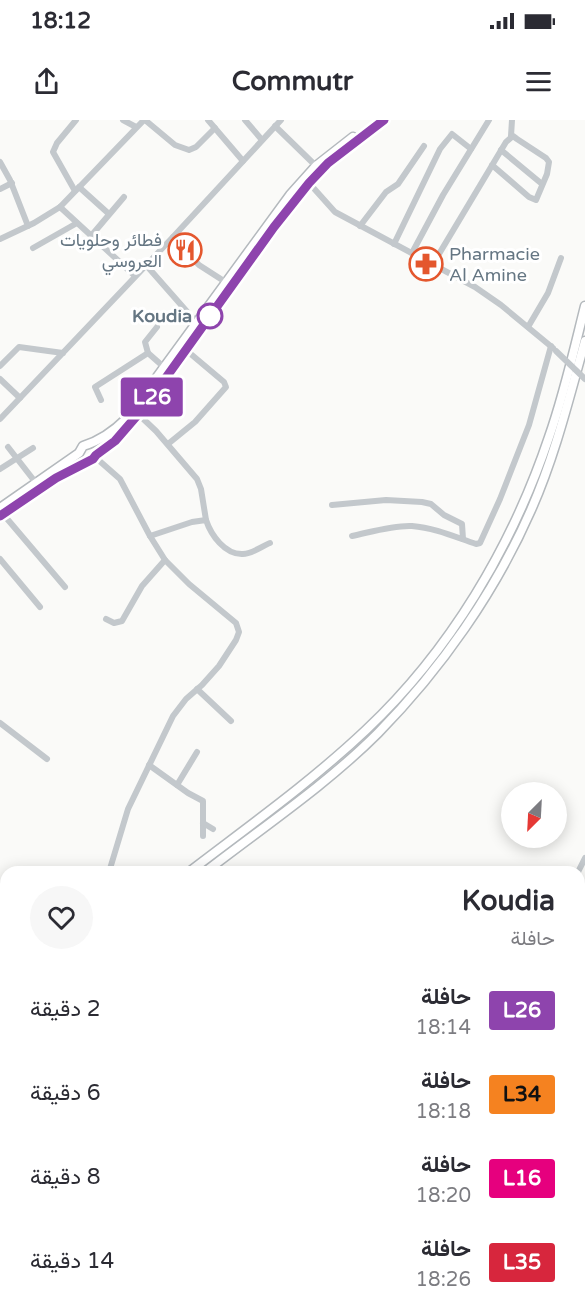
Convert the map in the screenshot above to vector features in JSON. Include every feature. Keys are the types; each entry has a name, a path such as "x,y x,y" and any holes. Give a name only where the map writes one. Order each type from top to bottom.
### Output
{"highway":[{"path":"1,513 36,483 79,453 83,446 91,445 110,433 127,418 272,219 316,166 375,120"},
{"path":"1,513 56,478 93,458 115,441 138,414 274,227 309,183 328,163 384,120"},
{"path":"197,866 295,792 368,729 428,661 463,614 508,536 534,478 560,402 585,306"},
{"path":"213,866 318,786 378,732 434,668 473,615 497,577 532,509 561,429 585,341"},
{"path":"91,445 95,449 93,458"},
{"path":"79,453 83,460 93,458"}],"street":[{"path":"76,120 57,143 53,152 59,165 77,189 109,214"},
{"path":"123,120 136,128"},
{"path":"0,239 60,207 144,120 175,145 189,150 196,147 215,128"},
{"path":"208,120 243,161"},
{"path":"245,120 262,140"},
{"path":"0,419 173,237 280,120"},
{"path":"412,253 443,195 489,120"},
{"path":"433,264 501,150 512,136 512,120"},
{"path":"275,126 316,166"},
{"path":"394,244 440,149 449,136 452,134 456,136 471,149"},
{"path":"492,165 537,200 549,166 548,160 512,136"},
{"path":"360,226 386,192 400,182 424,146"},
{"path":"501,150 542,184"},
{"path":"0,162 12,183 28,226"},
{"path":"0,189 12,183"},
{"path":"309,183 335,212 486,293 553,348 585,378"},
{"path":"91,236 124,197"},
{"path":"60,207 135,276"},
{"path":"33,248 77,223"},
{"path":"173,237 199,265 227,283"},
{"path":"528,327 550,287 561,258"},
{"path":"146,265 197,323"},
{"path":"157,327 145,342 148,353 165,368"},
{"path":"0,366 19,347 63,353"},
{"path":"352,536 411,526 435,530 478,543 483,538 529,425 553,348"},
{"path":"168,444 195,423 226,387 224,382 186,350"},
{"path":"101,400 95,387 148,353"},
{"path":"0,379 20,398"},
{"path":"138,414 168,444 200,484 206,520 214,538 236,553 247,553 270,543"},
{"path":"8,447 36,483"},
{"path":"0,469 33,448"},
{"path":"93,458 120,479 165,560 238,627 238,636 219,666 179,706 128,809 111,866"},
{"path":"332,505 386,500 428,503 444,515 462,524 462,539"},
{"path":"1,513 65,587"},
{"path":"150,536 192,522 206,520"},
{"path":"0,559 40,607"},
{"path":"106,619 114,623 122,621 142,586 165,560"},
{"path":"197,689 231,721"},
{"path":"0,723 47,759"},
{"path":"177,785 196,752"},
{"path":"149,765 203,801 203,836"},
{"path":"203,823 213,829"}],"bus line":[{"name":"L26","path":"0,516 56,478 93,459 115,441 147,404 293,202 328,163 384,120"}],"place":[{"name":"فطائر وحلويات العروسي","path":"185,250"},
{"name":"Pharmacie Al Amine","path":"426,264"},
{"name":"Koudia","path":"210,316"}]}
